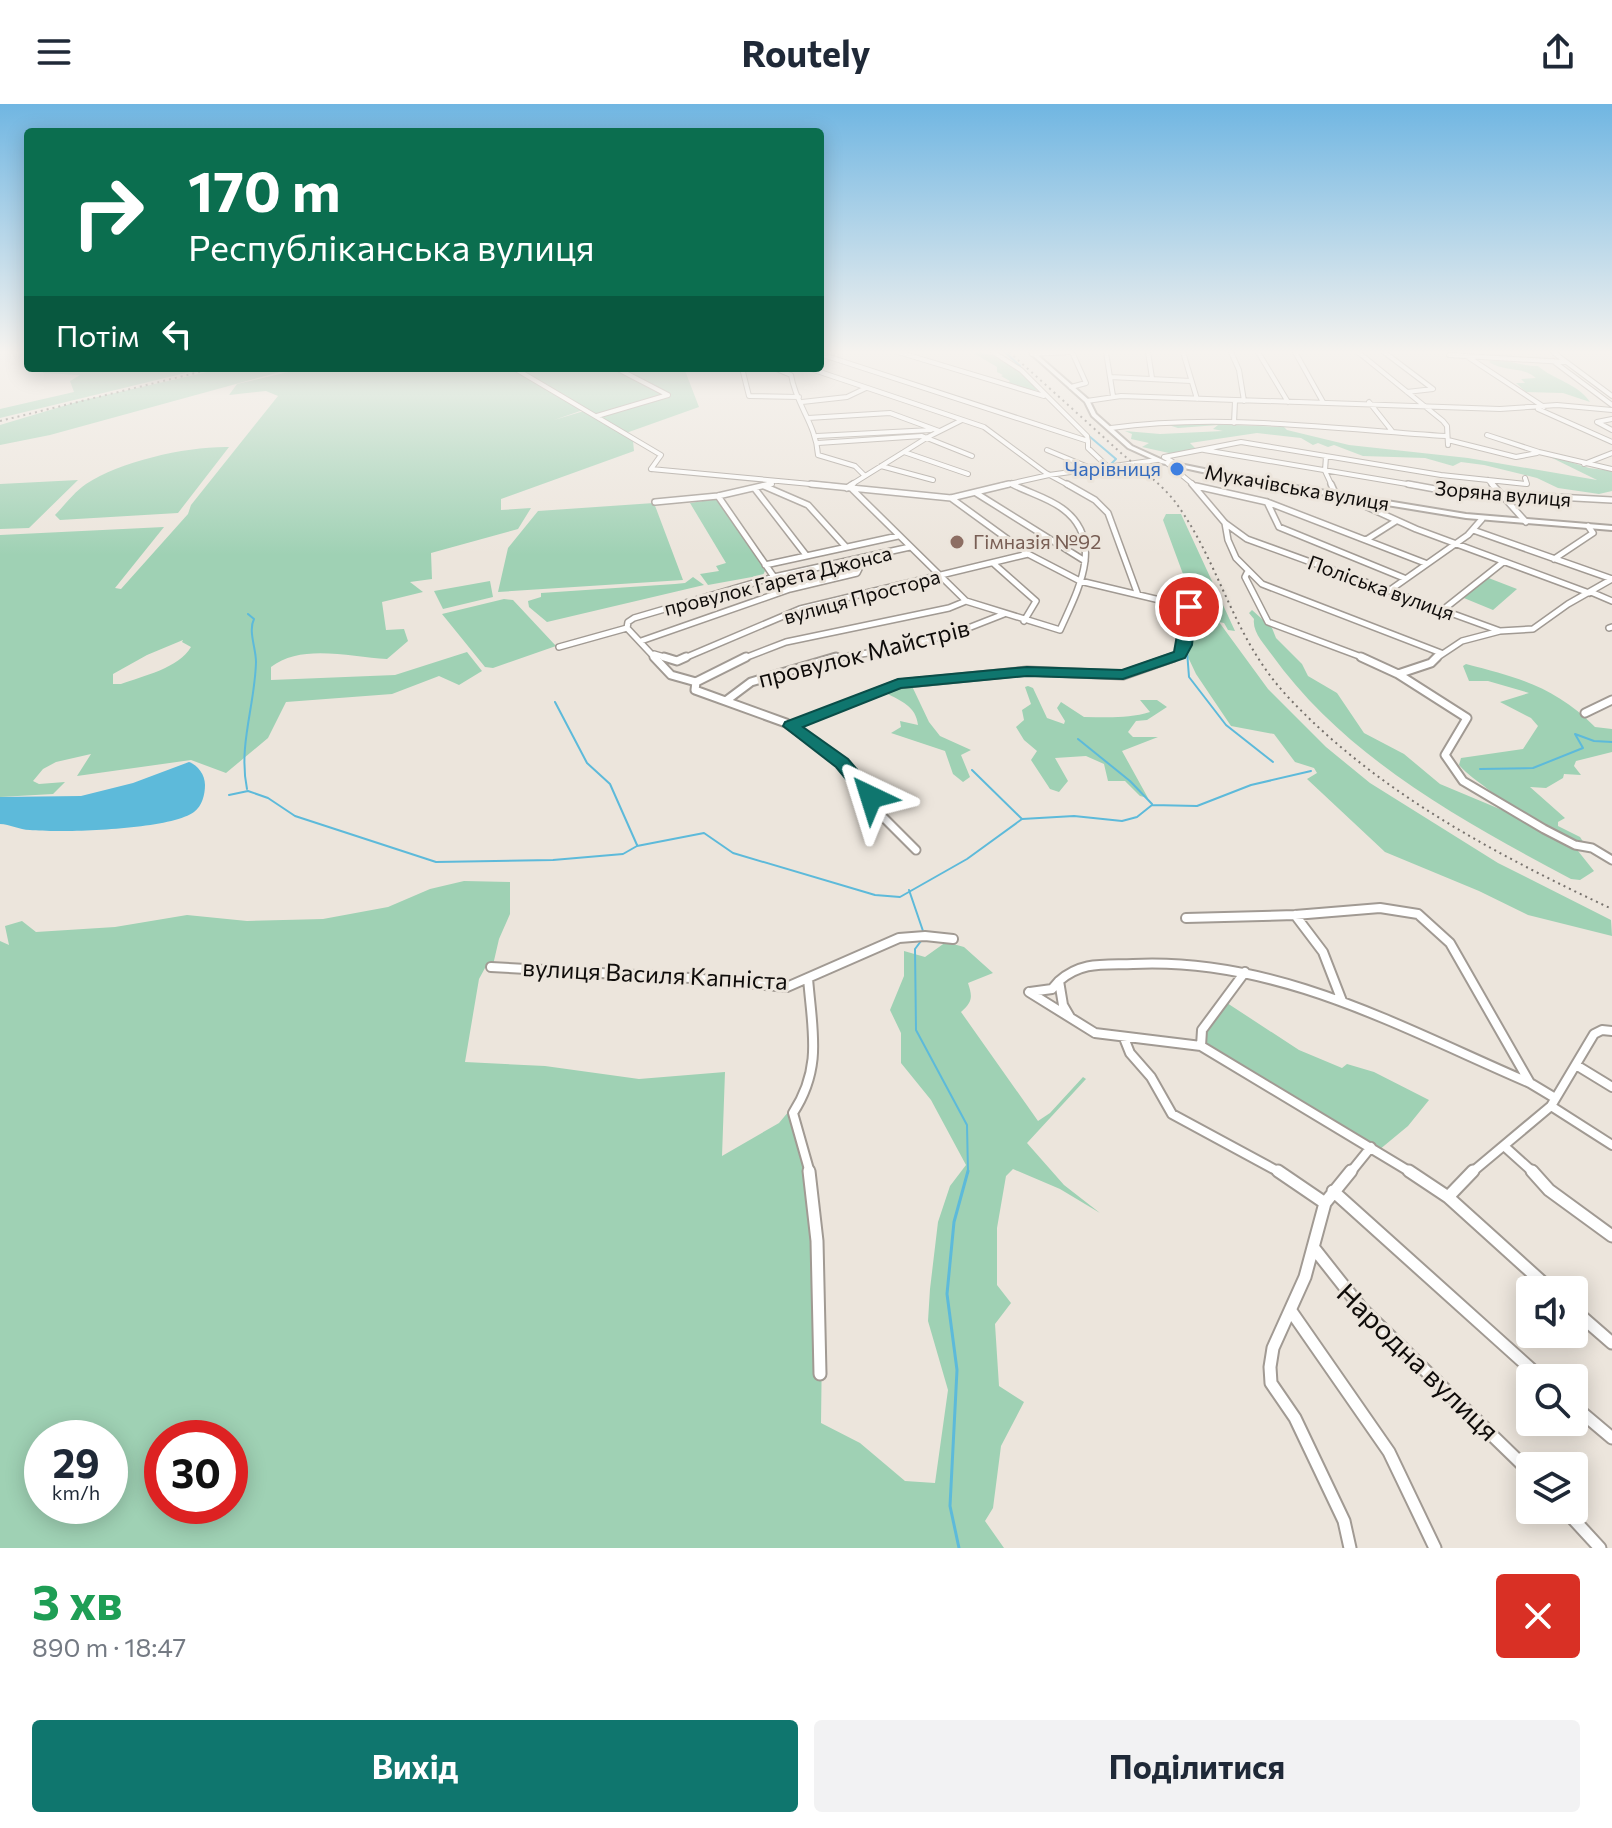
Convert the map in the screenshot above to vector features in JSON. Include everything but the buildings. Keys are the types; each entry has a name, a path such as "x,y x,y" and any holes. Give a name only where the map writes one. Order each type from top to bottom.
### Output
{"street":[{"name":"Мукачівська вулиця","path":"603,419 661,455 651,469 951,498 1049,475 1157,460 1360,501 1482,519 1612,528"},
{"path":"809,419 818,439 818,455 855,466 865,476"},
{"path":"908,419 937,430"},
{"path":"1021,419 1088,441"},
{"path":"1069,419 1087,436 1088,448 1107,466"},
{"path":"1100,419 1137,452 1157,460"},
{"path":"1383,419 1392,431"},
{"path":"1440,419 1447,426 1447,440"},
{"path":"1561,419 1612,442"},
{"path":"1610,419 1597,422 1612,430"},
{"path":"1011,484 1059,505 1074,516 1089,543 1080,581 1060,630 966,601 850,489 937,430 962,420 988,430 1049,475 1103,506 1138,595"},
{"path":"1111,428 1156,422 1392,431 1447,440 1516,457 1539,452"},
{"path":"818,439 937,430"},
{"path":"1487,435 1539,452 1612,469"},
{"path":"818,439 928,437 972,456"},
{"path":"1180,466 1164,457 1241,442 1488,480 1527,484 1525,478"},
{"path":"1047,450 1090,468"},
{"name":"Зоряна вулиця","path":"1204,450 1446,491 1612,500"},
{"path":"904,452 968,474"},
{"path":"1584,464 1612,453"},
{"path":"1326,456 1325,471 1340,496"},
{"name":"Поліська вулиця","path":"1167,463 1195,486 1225,523 1255,542 1500,631 1533,629 1612,579"},
{"path":"881,466 933,480"},
{"path":"1488,480 1526,522"},
{"path":"655,502 718,496 777,482"},
{"path":"764,486 808,505 846,547"},
{"path":"1195,486 1267,502 1425,563"},
{"path":"755,489 806,555"},
{"path":"976,493 1085,561"},
{"path":"718,496 766,568 790,589"},
{"path":"791,726 898,684 1027,671 1123,675 1180,655 1185,645 1189,607 1080,581 1028,554 951,498"},
{"path":"1360,501 1396,521 1453,544 1612,601"},
{"path":"1267,502 1282,529 1404,578"},
{"path":"1390,590 1473,530 1482,519"},
{"path":"1366,540 1396,521"},
{"path":"1225,523 1230,543 1247,573 1262,584 1441,653"},
{"path":"1554,559 1593,533 1588,526"},
{"path":"1473,530 1612,579"},
{"path":"766,568 806,555 898,536"},
{"name":"провулок Гарета Джонса","path":"559,647 627,628 628,622 634,618 762,581 910,547"},
{"name":"вулиця Простора","path":"654,654 677,661 800,609 1028,554"},
{"path":"641,641 790,589 857,573 859,569 852,560"},
{"path":"993,563 1036,601 1024,621"},
{"path":"1444,609 1502,563"},
{"path":"762,581 766,568"},
{"path":"1247,573 1245,577 1268,622 1342,648 1398,674 1467,718 1445,755 1463,781 1554,834 1575,845 1592,848 1612,860"},
{"path":"627,628 671,675 696,682 752,654 786,642 949,608 966,601"},
{"name":"провулок Майстрів","path":"727,700 758,680 846,654 900,648 958,632 1004,614"},
{"path":"1398,674 1431,663 1462,641 1500,631"},
{"path":"696,682 695,690 791,726 842,763 871,797 878,812 916,850"},
{"path":"1585,713 1612,700"},
{"path":"1186,918 1295,915 1380,908 1418,914 1450,943 1530,1083"},
{"path":"1295,915 1323,952 1342,1001"},
{"name":"вулиця Василя Капніста","path":"491,967 691,978 787,987 899,938 925,936 953,939"},
{"path":"1535,1276 1448,1197 1371,1147 1201,1046 1095,1033 1029,992 1052,989 1074,968 1205,964 1245,972 1342,1001 1530,1083 1612,1145"},
{"path":"1201,1046 1202,1030 1245,972"},
{"path":"808,978 814,1056 808,1090 793,1113 804,1146 816,1220 820,1374"},
{"path":"1059,981 1063,1005 1073,1022"},
{"path":"1448,1197 1553,1102 1594,1034 1602,1030 1612,1031"},
{"path":"1124,1038 1130,1053 1151,1077 1172,1114 1240,1153 1271,1166 1325,1203"},
{"path":"1576,1065 1612,1087"},
{"path":"1504,1146 1527,1165 1549,1190 1612,1236"},
{"path":"1350,1548 1344,1521 1313,1453 1295,1418 1271,1383 1273,1348 1291,1311 1325,1203 1371,1147"},
{"path":"1333,1191 1525,1364"},
{"name":"Народна вулиця","path":"1313,1247 1333,1279 1376,1327 1419,1364 1516,1458"},
{"path":"1291,1311 1389,1452 1435,1548"},
{"path":"1588,1322 1612,1343"},
{"path":"1588,1418 1612,1438"},
{"path":"1578,1524 1600,1548"}],"green space":[{"path":"19,419 107,419 0,445 0,425"},
{"path":"259,419 598,419 633,441 634,451 501,499 501,510 531,508 518,529 431,553 432,579 410,582 423,592 382,602 386,630 404,629 408,641 387,659 311,653 297,655 271,667 271,680 395,675 467,652 482,671 459,685 439,676 392,694 286,702 268,738 226,773 191,760 77,776 91,754 56,762 43,769 33,781 39,784 65,782 53,794 0,797 0,535 164,527 115,588 121,589 188,514 191,505","holes":["183,640 191,647 169,666 121,684 113,684 113,674 147,655"]},
{"path":"603,419 664,419 626,433"},
{"path":"1159,422 1284,427 1349,445 1468,458 1597,480 1542,453 1589,468 1612,471 1612,491 1599,494 1558,488 1537,478 1484,465 1461,462 1453,466 1425,458 1363,456 1334,445 1313,445 1301,438 1257,433 1190,443 1198,451 1178,455 1142,447 1149,443 1131,439 1132,434 1125,431 1160,434 1223,431 1213,429 1218,425 1178,428"},
{"path":"229,447 178,513 60,520 55,515 82,487 117,468 175,452"},
{"path":"78,480 29,528 0,529 0,484"},
{"path":"716,499 760,562 765,571 763,575 708,585 700,574 719,571 716,566 726,563 690,503"},
{"path":"654,503 683,580 498,592 508,548 538,511"},
{"path":"1166,514 1181,514 1235,631 1228,630 1224,623 1219,622 1268,689 1326,747 1370,783 1498,863 1611,920 1612,936 1528,915 1385,852 1307,779 1317,773 1314,768 1295,762 1274,734 1231,726 1188,657 1191,623 1210,620 1193,621 1193,601 1163,520"},
{"path":"693,577 704,585 547,622 529,607 528,601 541,597 541,593 685,583"},
{"path":"1486,577 1517,589 1493,610 1459,596"},
{"path":"490,581 493,597 443,609 434,591"},
{"path":"504,599 513,600 556,646 493,668 485,667 442,614"},
{"path":"1252,610 1272,628 1276,638 1302,664 1308,676 1337,693 1364,733 1404,754 1440,784 1514,815 1459,765 1461,758 1523,749 1538,726 1531,718 1500,702 1529,693 1488,681 1469,681 1463,666 1485,669 1536,686 1566,702 1595,727 1612,729 1612,752 1576,761 1574,766 1581,775 1564,774 1563,778 1546,788 1530,787 1565,818 1558,822 1558,826 1580,837 1584,843 1579,844 1578,851 1594,871 1580,880 1571,879 1448,810 1370,755 1301,692 1260,638 1249,613"},
{"path":"911,684 929,722 940,736 971,750 961,755 970,777 963,782 953,774 945,751 891,733 901,727 900,721 918,725 911,709 886,693"},
{"path":"1025,687 1033,688 1047,718 1064,724 1057,708 1061,702 1084,717 1125,717 1150,712 1140,700 1157,700 1167,707 1147,720 1136,721 1128,732 1133,737 1158,737 1122,751 1148,798 1140,796 1125,781 1108,781 1104,764 1086,756 1055,758 1068,781 1059,792 1050,789 1031,760 1037,751 1024,740 1016,727 1024,720 1022,710 1031,704"},
{"path":"464,881 510,882 510,914 499,939 493,965 485,968 479,979 465,1062 545,1066 639,1079 725,1072 722,1156 779,1123 799,1099 796,1114 806,1147 822,1344 821,1423 860,1443 905,1481 935,1483 948,1390 928,1321 930,1289 938,1222 950,1186 966,1165 931,1100 901,1063 901,1033 890,1010 904,976 904,951 925,957 946,942 964,947 993,973 968,983 970,999 961,1012 1038,1121 1050,1113 1083,1077 1086,1079 1027,1143 1064,1185 1100,1213 1060,1189 1013,1169 1006,1176 997,1228 997,1285 1011,1303 995,1324 999,1386 1024,1402 1001,1446 993,1508 985,1521 1004,1548 0,1548 0,941 9,945 5,926 22,921 36,932 115,927 187,915 247,921 323,919 388,907 430,889"},
{"path":"1227,1003 1299,1050 1342,1068 1347,1064 1374,1072 1429,1100 1408,1126 1379,1150 1206,1046 1201,1041 1203,1030"}],"water":[{"path":"189,762 202,774 204,793 197,810 181,818 140,826 89,830 26,830 0,824 0,797 81,796 133,783"}],"waterway":[{"path":"1089,436 1116,459 1111,464"},
{"path":"247,789 244,757 256,662 252,634 254,619 248,614"},
{"path":"1187,651 1189,677 1226,725 1273,762"},
{"path":"555,702 587,763 610,784 637,845"},
{"path":"1480,769 1533,768 1583,748 1575,734 1594,741 1612,742"},
{"path":"1078,739 1130,781 1152,804"},
{"path":"972,770 1022,819"},
{"path":"1022,819 1074,816 1122,821 1137,817 1152,805 1197,806 1251,785 1311,771"},
{"path":"229,795 248,791 268,798 295,816 436,862 553,860 623,854 637,846 704,833 733,853 875,895 900,897 910,892"},
{"path":"910,892 967,859 1022,819"},
{"path":"910,892 923,931"},
{"path":"921,941 915,949 916,1030 967,1125 968,1171"},
{"path":"959,1548 950,1506 957,1370 947,1294 954,1222 968,1171"}],"railway":[{"path":"0,421 7,419"},
{"path":"1084,419 1158,483 1176,503 1205,551 1253,650 1288,697 1323,731 1360,762 1440,818 1525,866 1612,909"}],"place":[{"name":"Чарівниця","path":"1177,469"},
{"name":"Гімназія №92","path":"957,542"}],"route":[{"path":"871,797 842,763 791,726 898,684 1027,671 1123,675 1180,655 1185,645 1189,607"}]}
